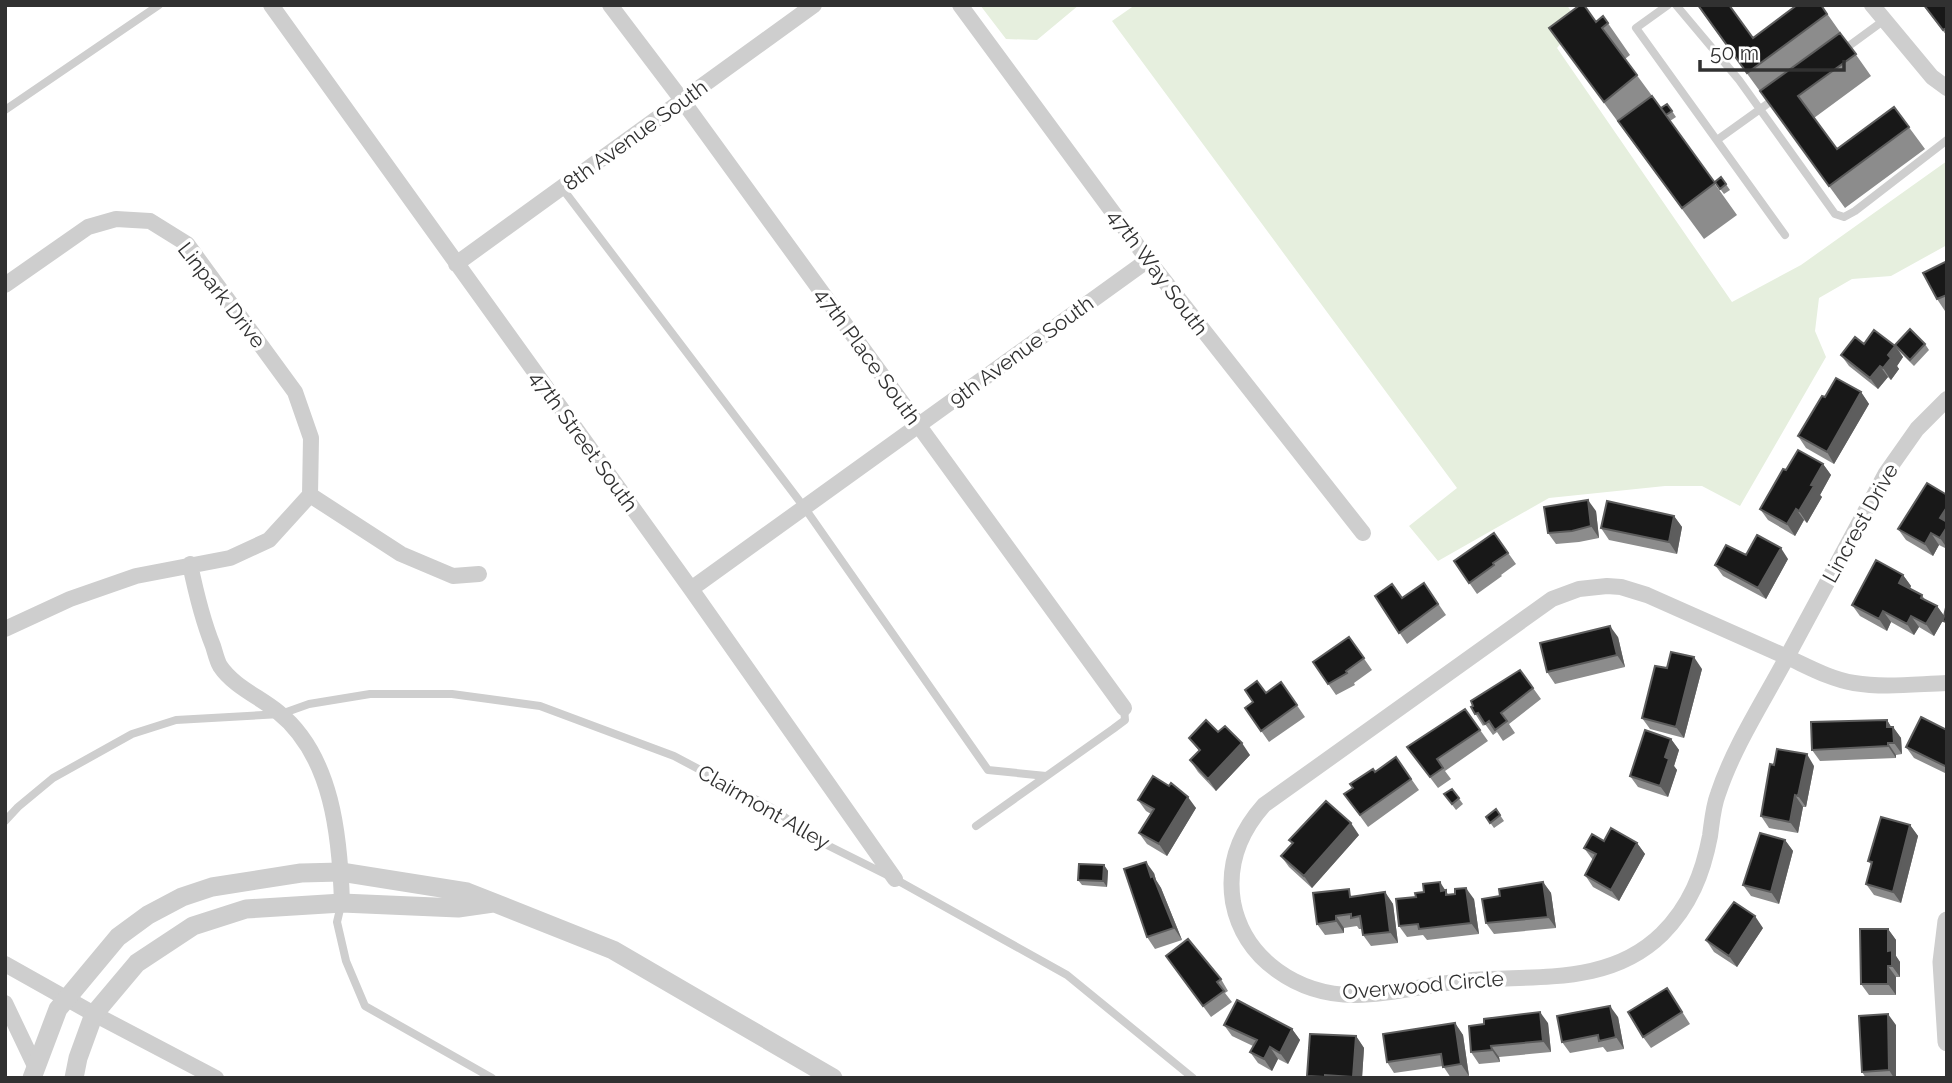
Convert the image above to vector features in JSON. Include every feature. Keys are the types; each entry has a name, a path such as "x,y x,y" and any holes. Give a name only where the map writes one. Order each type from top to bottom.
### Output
{"street":[{"name":"47th Street South","path":"271,5 691,589 895,879"},
{"name":"47th Place South","path":"610,5 1124,708"},
{"name":"8th Avenue South","path":"456,264 814,5"},
{"name":"47th Way South","path":"960,5 1148,260 1363,533"},
{"path":"1872,5 1932,78 1947,88"},
{"name":"Linpark Drive","path":"5,285 88,227 116,219 150,221 187,244 295,392 311,438 310,495"},
{"name":"9th Avenue South","path":"691,589 1148,260"},
{"name":"Lincrest Drive","path":"1787,657 1886,473 1917,429 1947,399"},
{"path":"5,629 70,599 136,576 230,558 269,540 310,495 401,554 453,576 479,573"},
{"path":"190,564 200,612 220,666 238,684 281,714 312,751 331,798 341,872 342,903"},
{"name":"Overwood Circle","path":"1787,657 1739,746 1717,796 1707,851 1695,888 1668,928 1632,957 1615,965 1580,974 1476,980 1373,994 1339,994 1303,985 1269,966 1248,941 1240,926 1232,894 1234,861 1244,831 1264,804 1552,599 1579,589 1620,587 1647,595 1826,674 1853,683 1947,683"},
{"path":"33,1072 58,1009 118,937 148,915 182,897 212,887 301,873 341,872 467,892 613,950 833,1078"},
{"path":"74,1078 78,1058 94,1014 137,963 193,926 246,909 342,903 458,908 494,902"},
{"path":"1947,921 1942,962 1947,1042"},
{"path":"5,964 216,1078"},
{"path":"5,1003 33,1072"}],"lane":[{"path":"5,110 159,5"},
{"path":"1668,5 1636,28 1785,235"},
{"path":"1676,5 1739,80 1835,214 1844,217 1916,166 1947,140"},
{"path":"1839,53 1884,21"},
{"path":"1717,140 1783,93"},
{"path":"562,188 804,508 988,770 1046,775"},
{"name":"Clairmont Alley","path":"5,821 53,778 132,734 176,720 281,714 309,704 370,694 452,694 540,706 674,756 772,808 815,839 895,879 1068,975 1193,1078"},
{"path":"975,826 1125,720 1124,708"},
{"path":"342,903 337,922 346,961 365,1006 492,1078"}],"green space":[{"path":"980,5 1079,5 1037,40 1006,39"},
{"path":"1135,5 1567,5 1578,23 1557,48 1732,302 1801,265 1947,161 1947,245 1891,276 1852,279 1819,298 1815,331 1826,357 1740,506 1702,486 1665,486 1549,498 1438,561 1409,526 1457,488 1112,21"}],"building":[{"path":"1580,5 1584,5 1596,22 1603,16 1608,23 1602,28 1637,75 1604,102 1549,28"},
{"path":"1698,5 1729,5 1753,38 1797,5 1821,5 1827,14 1747,73"},
{"path":"1924,5 1947,5 1947,28 1943,30"},
{"path":"1840,33 1856,54 1798,96 1837,149 1894,107 1909,127 1829,186 1760,91"},
{"path":"1652,96 1715,183 1682,208 1618,121"},
{"path":"1667,104 1672,111 1666,115 1661,108"},
{"path":"1721,177 1726,184 1720,189 1715,182"},
{"path":"1947,261 1947,295 1937,299 1923,273"},
{"path":"1910,329 1925,344 1910,360 1895,345"},
{"path":"1874,330 1895,346 1888,355 1891,358 1870,378 1841,355 1855,337 1864,344"},
{"path":"1836,378 1861,392 1827,452 1798,436"},
{"path":"1798,450 1823,464 1799,511 1796,509 1787,524 1760,509 1783,469 1786,470"},
{"path":"1927,483 1947,495 1947,507 1940,518 1947,522 1947,527 1940,538 1931,533 1925,544 1898,529"},
{"path":"1588,500 1591,526 1548,533 1544,507"},
{"path":"1607,501 1674,516 1669,542 1601,528"},
{"path":"1494,533 1508,553 1469,583 1454,561"},
{"path":"1757,535 1781,548 1758,588 1715,565 1726,545 1746,555"},
{"path":"1876,560 1903,575 1899,583 1937,606 1926,624 1911,616 1907,624 1883,611 1879,619 1852,605"},
{"path":"1424,583 1438,604 1399,633 1375,596 1392,584 1402,598"},
{"path":"1947,603 1947,622 1943,621"},
{"path":"1610,626 1617,655 1547,672 1540,643"},
{"path":"1349,637 1364,658 1346,671 1347,673 1328,684 1313,662"},
{"path":"1671,652 1694,657 1676,727 1642,718 1655,666 1667,668"},
{"path":"1520,670 1533,688 1501,713 1507,721 1495,730 1489,721 1485,724 1478,713 1475,714 1471,701"},
{"path":"1257,681 1266,693 1281,682 1297,705 1261,731 1245,708 1253,702 1245,690"},
{"path":"1465,709 1480,730 1437,759 1443,768 1430,777 1407,747"},
{"path":"1921,717 1947,730 1947,767 1906,747"},
{"path":"1206,720 1218,732 1225,726 1242,743 1208,779 1190,760 1200,750 1189,738"},
{"path":"1887,720 1887,727 1893,727 1894,743 1888,743 1888,746 1812,750 1811,722"},
{"path":"1645,730 1671,739 1665,757 1669,759 1660,786 1630,776"},
{"path":"1777,749 1807,754 1790,822 1761,816 1770,764 1774,765"},
{"path":"1396,757 1411,779 1360,815 1344,794 1353,788 1350,784 1373,769 1375,772"},
{"path":"1153,776 1169,786 1171,783 1188,797 1159,844 1139,833 1154,809 1138,800"},
{"path":"1452,789 1459,798 1452,804 1444,794"},
{"path":"1326,801 1351,823 1304,876 1281,856 1293,843 1289,840"},
{"path":"1496,809 1500,815 1490,823 1486,817"},
{"path":"1881,817 1910,825 1893,892 1866,884 1872,862 1868,861"},
{"path":"1611,828 1637,843 1611,890 1585,875 1596,854 1584,848 1592,834 1604,841"},
{"path":"1760,833 1785,840 1771,892 1743,885"},
{"path":"1146,862 1174,928 1147,937 1124,869"},
{"path":"1079,864 1104,865 1103,881 1078,880"},
{"path":"1440,882 1441,891 1446,890 1446,895 1455,894 1455,889 1466,888 1471,923 1419,929 1418,924 1399,926 1396,899 1416,897 1415,893 1424,892 1423,884"},
{"path":"1543,882 1548,917 1486,923 1482,899 1500,896 1499,889"},
{"path":"1349,889 1350,897 1385,892 1390,932 1363,935 1360,916 1351,918 1351,914 1336,916 1336,921 1317,924 1313,893"},
{"path":"1734,902 1755,916 1729,956 1706,940"},
{"path":"1860,929 1888,929 1888,951 1892,950 1892,966 1888,966 1888,984 1861,984"},
{"path":"1188,939 1221,979 1217,982 1224,991 1203,1006 1166,956"},
{"path":"1667,988 1682,1012 1643,1037 1628,1012"},
{"path":"1237,1000 1292,1029 1280,1053 1270,1047 1264,1059 1250,1052 1257,1040 1224,1025"},
{"path":"1610,1006 1616,1037 1599,1041 1598,1035 1562,1042 1557,1016"},
{"path":"1540,1012 1543,1041 1491,1046 1492,1050 1471,1052 1469,1026 1484,1024 1484,1019"},
{"path":"1888,1014 1889,1070 1862,1072 1859,1016"},
{"path":"1455,1023 1461,1064 1443,1067 1441,1054 1387,1062 1383,1034"},
{"path":"1310,1034 1356,1036 1353,1077 1307,1076"}]}
